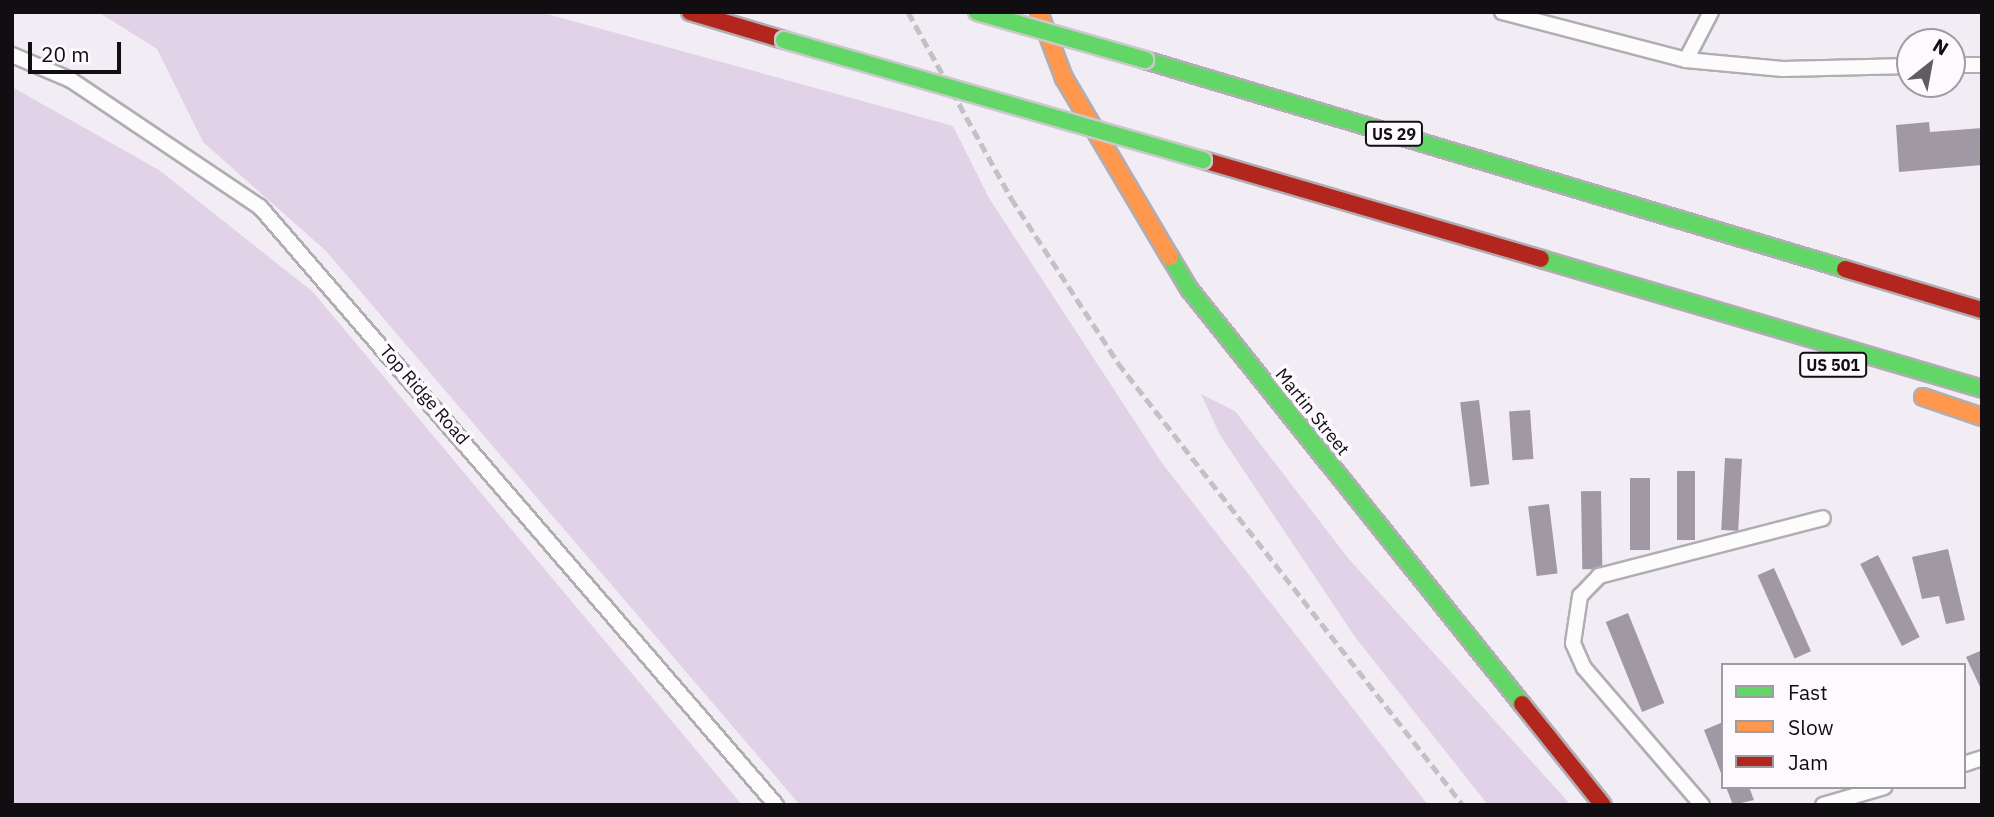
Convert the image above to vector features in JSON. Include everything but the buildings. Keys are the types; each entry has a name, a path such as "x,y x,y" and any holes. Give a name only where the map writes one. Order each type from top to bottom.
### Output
{"main road":[{"path":"690,12 1982,389"},
{"name":"US 29","path":"977,12 1643,207 1982,310"},
{"name":"Martin Street","path":"1039,12 1064,78 1190,290 1603,805"},
{"path":"1643,207 1912,269"},
{"name":"US 501","path":"1687,303 1838,367"},
{"path":"1903,390 1982,417"}],"lane":[{"path":"1502,12 1686,60 1783,69 1896,66"},
{"path":"1686,60 1711,12"},
{"name":"Top Ridge Road","path":"12,55 71,80 260,207 776,805"},
{"path":"1702,805 1584,668 1573,643 1580,596 1599,576 1823,518"},
{"path":"1823,805 1877,789"}],"shaded area":[{"path":"98,12 540,12 953,126 989,198 1162,463 1428,805 800,805 325,250 203,142 157,49"},
{"path":"12,87 159,170 313,292 742,805 12,805"},
{"path":"1201,394 1235,411 1348,558 1571,805 1488,805 1355,637 1220,435"}],"railway":[{"path":"908,12 1011,198 1118,363 1463,805"}],"traffic: fast":[{"path":"977,12 1145,60"},
{"path":"784,40 1203,160"},
{"path":"1145,60 1845,269"},
{"path":"1170,257 1190,290 1522,704"},
{"path":"1541,259 1982,389"}],"traffic: slow":[{"path":"1039,12 1064,78 1170,257"},
{"path":"1923,397 1982,417"}],"traffic: jam":[{"path":"690,12 784,40"},
{"path":"1203,160 1541,259"},
{"path":"1845,269 1982,310"},
{"path":"1522,704 1603,805"}]}
